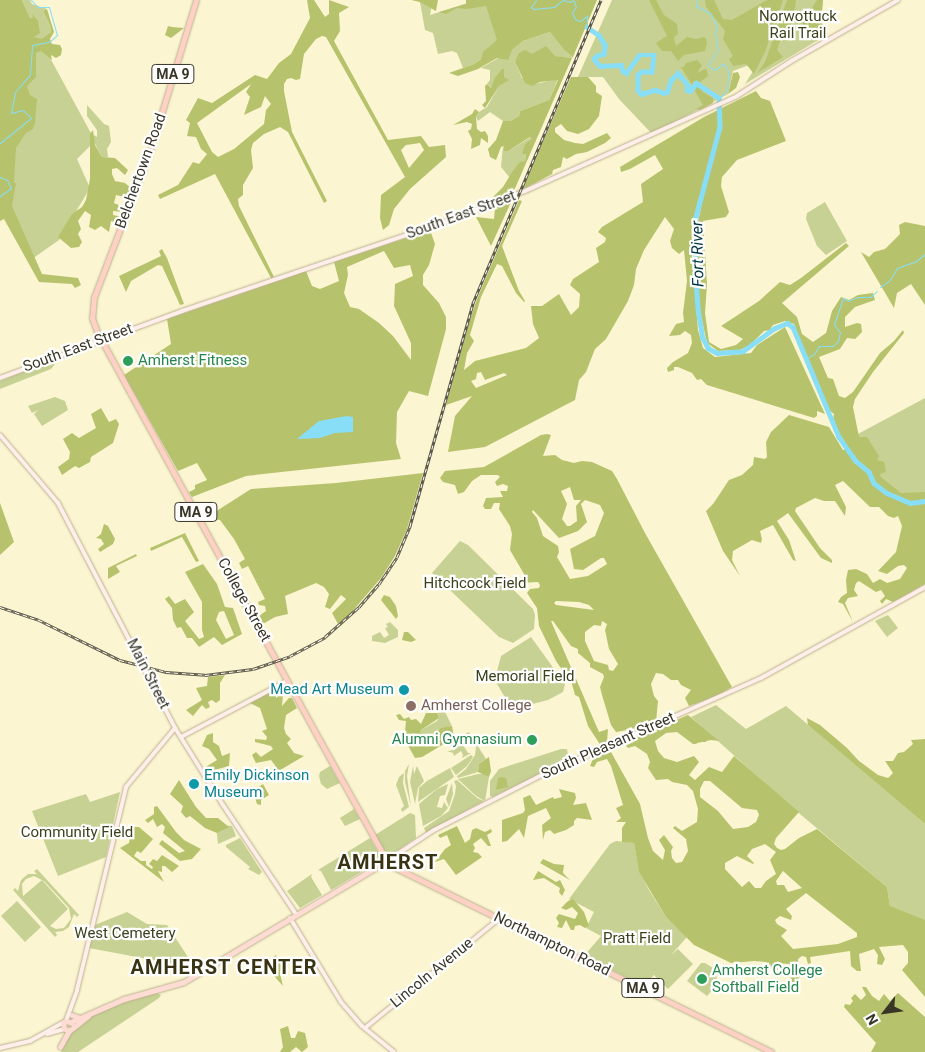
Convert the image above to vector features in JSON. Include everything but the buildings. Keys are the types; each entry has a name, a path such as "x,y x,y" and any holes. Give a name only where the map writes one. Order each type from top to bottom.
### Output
{"highway":[{"name":"Belchertown Road","path":"101,339 92,318 94,297 151,148 196,0"},
{"name":"College Street","path":"101,339 387,861"},
{"name":"Northampton Road","path":"387,861 397,869 772,1052"}],"main road":[{"name":"South East Street","path":"0,378 101,339 474,212 723,102 898,0"},
{"name":"Main Street","path":"0,435 58,503 175,728 228,813 296,914"},
{"name":"South Pleasant Street","path":"91,1014 128,997 163,989 190,979 387,861 434,830 524,784 761,678 925,587"},
{"path":"181,737 287,681"},
{"path":"68,1026 126,787 175,728"},
{"path":"290,918 338,998 365,1028 394,1052"},
{"name":"Lincoln Avenue","path":"365,1028 500,918"},
{"path":"59,1050 72,1015 73,1007"},
{"path":"68,1026 80,1018 91,1014"},
{"path":"0,1048 18,1045 68,1026 91,1014"},
{"path":"72,1015 80,1018"}],"green space":[{"path":"0,0 22,0 30,18 33,18 32,14 38,21 40,33 34,37 42,39 51,32 50,25 43,11 47,9 54,32 50,39 52,44 60,45 62,49 61,55 56,58 51,55 52,60 41,51 36,53 36,77 27,86 30,95 37,99 35,123 33,129 26,133 16,148 14,183 16,183 12,206 42,274 78,278 81,285 75,288 72,284 39,282 4,219 0,221"},
{"path":"22,0 30,0 32,4 47,9 43,11 50,25 51,32 42,40 34,37 33,18 30,18"},
{"path":"307,0 314,0 325,17 329,14 329,0 349,7 339,13 340,31 334,41 388,140 421,136 429,147 445,145 446,157 410,189 394,209 389,225 383,230 380,218 381,195 405,177 326,37 322,36 316,39 304,54 300,79 287,79 284,84 284,91 292,132 327,201 324,203 288,132 280,127 264,134 253,143 251,150 253,168 243,185 243,195 238,199 239,206 274,277 271,278 215,174 160,199 158,195 178,185 193,162 199,164 207,154 201,149 196,137 187,136 190,123 186,120 198,98 212,103 255,75 267,79 279,63 291,54 310,18","holes":["251,84 246,92 250,97 244,115 261,107 265,96 271,104 266,110 264,124 234,149 218,157 212,152 197,123","420,143 424,150 409,168 401,150 406,145"]},
{"path":"412,0 433,0 430,15 477,0 508,0 519,31 474,64 463,68 457,53 452,51 438,54 433,33 425,30 420,2"},
{"path":"412,0 438,0 436,11 420,2"},
{"path":"466,0 597,0 573,57 564,50 550,32 523,41 512,50 508,60 497,58 478,69 458,76 449,73 474,64 481,59 483,52 497,40 486,6 466,9 457,8 446,14 439,12 466,4"},
{"name":"Norwottuck Rail Trail","path":"612,0 823,0 821,22 828,34 745,84 755,68 749,65 733,71 728,94 652,134 619,99 603,77 578,77"},
{"path":"649,0 656,0 664,15 677,24 678,34 674,37 676,46 687,37 696,39 703,37 706,38 707,43 705,51 684,55 678,61 671,51 662,51 656,43 667,36"},
{"path":"705,0 714,0 723,19 732,20 767,0 783,0 765,52 754,74 746,64 733,66 729,59 733,56 723,39 725,31 706,7"},
{"path":"787,0 796,0 793,22 783,33 777,50 783,57 757,73 765,62"},
{"path":"817,0 823,0 821,22 828,34 820,38 816,33 812,34 807,26 802,24"},
{"path":"168,26 184,28 171,38 165,35"},
{"path":"550,32 572,58 531,54 515,62 522,78 535,84 558,79 549,100 520,111 519,116 510,121 503,121 490,112 478,121 476,117 479,112 487,107 504,77 504,69 491,88 487,84 490,80 490,70 481,68 512,50 523,41"},
{"path":"42,43 93,137 94,135 97,137 97,130 87,116 87,105 104,124 109,126 111,142 107,149 108,157 102,157 94,142 77,159 90,188 59,240 32,259 11,218 15,132 32,48"},
{"path":"546,46 555,56 572,58 513,193 493,201 490,200 503,187 520,162 525,161 526,154 522,154 525,144 532,139 530,137 508,151 504,151 504,146 501,147 496,160 490,157 488,149 496,140 503,121 510,121 519,116 520,111 549,100 558,80 540,82 532,86 525,83 515,62 519,53 525,50 532,54"},
{"path":"697,60 702,65 697,73 705,69 708,76 699,83 694,81 692,85 681,67 684,67 686,63"},
{"path":"504,69 504,77 509,80 499,86 485,108 482,105 486,101 485,86 487,84 491,88 495,78"},
{"path":"738,72 740,77 736,88 728,94 733,73"},
{"path":"571,77 588,77 596,86 596,92 602,96 599,116 589,129 578,134 567,131 561,124 555,128 555,132 564,140 583,144 607,133 611,138 587,152 576,154 567,159 563,157 561,167 522,190"},
{"path":"697,85 703,92 713,98 713,103 700,110 696,109 703,105 695,91"},
{"path":"756,91 761,98 770,101 786,141 737,160 722,177 721,186 729,212 726,217 703,221 707,284 705,313 709,342 721,349 736,345 743,339 721,326 759,301 780,282 790,285 801,278 846,243 849,246 782,303 797,317 802,334 813,342 826,333 832,311 841,297 849,300 858,295 873,293 875,300 855,307 845,317 845,327 857,323 861,324 862,332 855,339 847,338 840,349 819,357 828,378 833,379 839,396 845,398 853,392 880,353 903,330 904,333 873,372 855,399 853,407 859,437 867,437 879,456 877,460 884,462 886,472 880,474 881,477 901,493 925,492 925,500 910,502 911,504 925,504 925,584 893,602 886,599 882,604 880,601 885,596 881,590 876,592 859,581 856,583 854,590 858,596 848,598 845,603 853,622 843,604 838,602 847,593 846,580 848,570 856,569 867,574 873,583 880,579 887,583 900,579 907,568 904,565 898,566 887,574 878,571 896,552 902,526 898,516 894,518 888,516 879,507 870,507 843,481 835,485 846,507 845,516 835,501 824,501 815,498 796,508 795,511 820,548 832,560 832,563 821,558 788,513 777,521 789,540 796,561 793,560 773,525 760,531 761,543 752,540 733,551 732,560 740,576 723,551 706,511 729,480 742,475 753,465 754,457 765,459 767,457 766,442 771,432 789,415 829,427 843,450 849,448 833,420 834,414 829,410 821,392 794,324 785,321 773,325 771,328 773,330 764,331 750,345 740,350 718,351 707,343 701,316 694,255 695,235 702,203 698,201 692,229 692,255 698,330 703,348 715,357 751,353 757,345 785,327 825,414 817,411 817,416 814,418 707,385 701,379 697,380 692,373 678,367 674,367 674,370 668,372 667,368 688,353 692,343 691,335 685,331 680,335 669,336 676,324 684,322 683,313 687,281 684,250 679,254 672,248 670,241 674,229 665,217 644,250 636,269 634,285 628,301 606,339 595,349 586,372 579,380 575,400 485,447 448,452 455,416 472,396 446,405 464,337 477,299 519,200 522,201 502,246 519,291 525,301 516,293 502,266 497,264 481,297 470,335 474,341 467,353 464,370 475,361 526,348 539,338 533,324 531,306 542,306 559,294 571,315 579,307 580,294 570,285 573,279 599,262 596,248 605,242 606,238 598,232 602,227 643,202 641,184 663,169 655,155 630,169 621,172 620,167 704,117","holes":["481,372 485,380 504,373 507,375 476,388 471,381 476,379 477,373"]},
{"path":"475,109 479,112 476,117 477,129 481,132 485,131 488,136 488,143 481,138 480,145 471,149 472,139 468,131 471,129 472,124 467,122 453,125 472,114"},
{"path":"93,130 95,145 102,157 115,158 128,170 125,175 117,168 112,169 115,181 125,183 132,189 129,198 116,195 114,203 125,208 124,212 113,211 113,215 122,217 119,223 111,221 109,232 101,226 95,230 89,227 91,215 85,211 78,221 81,229 78,234 82,242 79,247 71,248 58,237 72,214 82,207 86,200 90,179 90,134"},
{"path":"531,137 532,139 522,154 526,153 525,161 514,169 510,178 501,167 503,146 508,151"},
{"path":"512,200 491,246 476,217 494,219 495,208"},
{"path":"825,202 847,241 826,255 817,246 806,219 807,213"},
{"path":"905,222 925,226 925,305 911,284 897,293 894,308 861,252 869,257 874,252 885,249 900,234 899,225"},
{"path":"430,230 435,244 429,265 423,275 423,285 439,303 446,317 446,329 428,396 409,391 397,412 396,443 401,459 246,476 192,497 189,492 195,489 195,485 207,480 197,463 178,471 124,375 171,344 167,319 306,271 312,286 320,289 339,281 334,262","holes":["384,251 394,268 410,265 413,276 395,284 394,306 411,343 411,360 393,336 379,323 359,309 350,307 344,293 348,275 347,267"]},
{"path":"162,249 184,304 180,305 162,266 158,265 131,281 126,292 119,276 161,256 159,251"},
{"path":"54,359 55,364 51,369 0,389 0,381"},
{"path":"55,397 65,401 68,410 42,426 34,414 38,410 32,413 28,406"},
{"path":"925,398 925,503 908,502 849,454 843,442"},
{"path":"101,408 109,422 116,419 119,424 113,443 91,457 90,462 79,468 75,466 62,475 58,467 69,459 70,452 63,439 72,433 79,438 96,428 91,414"},
{"path":"541,435 551,435 543,456 555,455 562,460 574,463 582,461 592,462 612,471 732,687 717,696 689,706 685,698 691,690 681,685 678,680 671,680 663,674 656,673 651,684 654,696 658,701 656,722 644,727 616,732 611,725 600,687 604,677 603,674 590,667 590,663 578,653 578,649 571,646 553,621 551,621 599,732 608,729 607,742 601,746 588,726 579,697 575,695 572,684 556,661 539,626 537,608 527,593 530,589 539,588 540,585 538,582 521,583 524,574 510,550 512,534 510,526 499,509 500,503 494,503 491,509 485,509 483,506 486,498 503,497 500,491 507,491 508,486 503,484 497,486 495,482 500,477 498,475 481,475 472,481 464,492 458,494 455,485 443,482 440,478 445,471 484,467","holes":["570,487 574,500 581,500 576,506 577,521 570,526 567,526 562,519 567,504 561,491","585,500 600,505 604,513 595,536 570,549 574,569 583,570 601,558 604,558 607,564 588,576 570,579 557,557 559,552 558,546 543,536 537,518 532,512 533,510 559,538 578,531 587,522 581,504","556,601 579,602 589,605 594,610 556,605 554,603","602,621 607,624 605,630 609,649 618,664 613,671 609,670 608,665 594,661 585,641 585,632 594,625 601,626"]},
{"path":"423,473 407,529 395,556 381,578 350,614 338,624 332,613 346,599 341,595 330,609 325,607 329,594 324,587 316,583 285,596 288,614 275,617 261,625 257,617 266,611 265,606 259,605 258,602 265,599 248,566 242,569 239,563 245,559 234,539 220,520 204,519 251,489 336,483"},
{"path":"0,503 14,542 0,555"},
{"path":"104,524 108,526 115,539 113,544 100,552 98,549 104,544 101,539 96,538 101,534"},
{"path":"185,533 199,561 196,562 182,537 151,551 150,548"},
{"name":"Hitchcock Field","path":"460,541 468,545 533,609 535,615 534,629 513,643 499,637 432,573"},
{"path":"136,554 137,556 116,566 120,572 108,579 108,568"},
{"path":"203,564 217,584 225,607 233,608 242,634 222,645 214,637 199,647 192,638 187,638 181,627 177,628 173,620 172,608 165,599 169,596 175,604 185,599 194,612 185,621 199,639 204,637 202,630 202,602 185,572","holes":["224,611 234,635 226,639 216,620 219,612"]},
{"path":"384,595 390,597 396,606 398,616 396,619 381,600"},
{"path":"888,615 898,628 887,637 875,621"},
{"path":"390,622 398,630 398,637 385,643 372,641 372,636 380,632 384,638 389,635 385,628 388,627 386,624"},
{"path":"404,632 408,632 416,640 411,642 402,640"},
{"name":"Memorial Field","path":"531,637 565,684 563,692 548,700 517,708 510,706 493,677 496,675 501,656"},
{"path":"225,675 220,683 220,700 216,703 212,700 208,702 210,707 206,709 202,705 193,716 186,710 202,700 196,688 207,686 208,677"},
{"path":"280,687 283,694 282,706 289,698 292,698 297,708 286,715 284,728 286,734 291,739 287,743 294,753 304,756 265,779 261,772 268,773 277,768 271,760 256,763 252,755 256,752 261,757 273,749 271,746 255,742 255,739 266,740 267,737 262,731 267,729 260,708 250,703"},
{"path":"716,705 746,729 786,706 925,824 925,932 890,906 887,887 794,809 691,717"},
{"path":"445,712 452,726 437,730 417,747 421,730 437,721 439,718 437,713"},
{"path":"426,713 437,713 439,718 421,730 417,747 441,728 452,726 454,738 422,757 415,758 402,735 405,731 406,721 399,720 396,715 400,714 404,719 409,717 411,720 416,719 421,724"},
{"path":"688,715 719,741 711,740 693,744 677,732 666,733 655,741 658,751 664,758 677,762 694,756 699,762 689,775 695,780 709,767 722,772 734,756 799,812 776,838 774,844 777,848 785,849 799,838 817,829 887,887 890,906 925,920 925,997 902,970 908,963 908,952 903,945 879,947 885,959 882,965 877,964 878,955 874,949 859,954 861,971 857,971 851,966 850,951 810,957 811,963 808,964 806,957 802,956 798,959 798,964 804,977 800,976 796,983 793,984 788,972 790,964 774,963 778,969 775,972 766,962 731,963 694,945 666,917 639,872 634,843 622,842 622,828 626,822 616,822 621,818 616,808 623,805 607,759 597,762 594,767 590,766 593,759 605,752 611,752 640,804 653,851 663,860 665,850 659,840 664,835 673,847 671,851 672,858 676,863 682,862 688,851 686,839 673,828 675,826 682,831 697,822 698,809 693,791 687,785 672,782 668,779 656,780 648,768 650,762 647,754 635,746 628,748 624,743","holes":["704,781 710,781 742,808 757,810 759,815 756,822 748,827 733,829 718,811 700,797 700,789","765,844 776,852 770,860 776,874 766,881 761,888 755,888 749,881 742,887 725,869 725,863 737,856 753,864 747,856 752,849","783,871 802,888 788,892 784,885 777,885 776,881","806,893 857,933 857,937 838,944 793,949 781,936 787,930 777,924 775,920 780,916 791,920 792,916 786,909"]},
{"path":"807,718 820,725 859,761 878,775 888,778 893,773 885,761 893,761 898,753 904,752 913,744 911,740 925,739 925,824 808,725"},
{"path":"469,732 486,759 479,764 478,772 458,778 457,776 466,769 475,755 476,747 472,741 469,737 463,738 462,736"},
{"path":"213,733 213,742 219,746 222,756 230,753 229,766 211,771 215,781 213,782 204,768 217,760 209,749 202,746 207,735"},
{"path":"461,742 468,753 471,753 462,758 461,751 454,756 453,753 447,751 455,750 456,744"},
{"path":"561,749 567,749 569,761 493,797 490,796 490,781 499,769"},
{"path":"471,755 473,757 467,766 456,775 451,768"},
{"path":"489,757 491,771 489,777 478,772 479,764"},
{"path":"409,764 407,776 411,807 405,782 405,771"},
{"path":"330,766 340,783 327,789 321,784 319,776 320,772"},
{"path":"413,766 414,774 417,766 424,781 418,788 415,804 410,782"},
{"path":"450,768 454,777 418,802 419,788 427,781"},
{"path":"404,773 403,783 409,807 402,812 401,809 404,806 396,785 399,777"},
{"path":"484,774 489,777 485,801 476,796 458,779"},
{"path":"498,778 506,778 508,787 496,790"},
{"path":"179,780 196,807 206,818 218,818 229,827 217,833 205,828 190,816 186,818 181,812 183,806 170,794"},
{"path":"457,780 477,798 484,801 426,833 424,828 449,811 455,794 456,786 454,781"},
{"path":"452,783 453,794 449,807 446,799"},
{"path":"263,784 269,795 261,800 261,805 257,804 253,791"},
{"path":"448,784 445,795 440,796 437,807 442,808 444,802 448,808 441,816 423,826 419,804 437,789"},
{"path":"559,789 575,793 576,798 573,805 586,803 592,820 577,818 574,821 574,825 566,830 554,834 550,830 545,832 543,840 542,825 551,818 546,808 528,816 524,838 519,829 507,841 502,842 502,820 523,813 525,810 523,798 530,795 536,805 553,797 554,799 562,797"},
{"name":"Community Field","path":"120,792 106,857 58,876 32,811 86,794 90,802"},
{"path":"157,806 184,840 201,849 192,859 180,861 159,844 162,840 179,853 185,851 163,833 165,827 162,824 157,827 153,819 148,823 145,820 154,814 154,807"},
{"path":"354,809 360,819 345,826 340,818"},
{"path":"410,813 415,815 416,838 391,855 387,855 375,835"},
{"path":"216,825 232,826 236,836 218,844"},
{"path":"457,826 465,843 470,839 472,830 476,828 485,832 491,829 492,832 487,835 491,846 488,846 481,838 473,844 475,848 473,852 478,853 482,857 456,875 444,859 435,862 445,849 451,845 447,835 440,838 438,835"},
{"path":"132,827 139,827 153,839 141,853 137,851 134,856 141,861 146,861 146,865 152,869 153,867 149,864 153,859 157,861 162,855 179,866 172,872 165,866 162,866 162,872 158,871 164,882 120,848 129,843"},
{"path":"240,838 262,872 259,875 248,869 250,867 226,847 226,845"},
{"path":"370,838 381,857 380,861 331,890 321,871 318,870"},
{"name":"Pratt Field","path":"616,841 634,843 639,871 649,890 666,917 687,937 671,955 678,949 693,964 668,989 654,975 643,986 584,956 601,936 586,928 594,912 569,899 610,844"},
{"path":"543,859 554,864 564,865 563,873 570,880 540,863"},
{"path":"37,869 79,915 77,917 74,914 69,927 63,931 55,932 57,935 55,937 13,890 15,888 18,891 21,880 28,874 37,874 34,871","holes":["34,876 42,880 23,896 22,884 26,879","42,880 69,908 71,919 64,928 56,929 50,926 68,909"]},
{"path":"538,871 556,882 560,880 565,890 562,896 559,892 560,888 544,878 533,880"},
{"path":"312,874 311,877 322,895 300,908 287,891"},
{"path":"573,899 584,912 589,926 585,928 580,925 575,926 574,930 571,930 566,920 562,928 557,927 559,923 556,918 559,914 575,919 578,913 572,907 566,910 561,908"},
{"path":"17,901 41,927 25,942 1,916"},
{"name":"West Cemetery","path":"127,912 147,924 167,925 188,957 171,966 169,963 89,948 95,925"},
{"path":"276,955 282,964 280,973 283,986 266,967"},
{"name":"Amherst College Softball Field","path":"701,963 705,963 713,968 717,978 717,984 707,996 687,981"},
{"path":"862,987 866,987 872,996 879,1001 884,994 890,1001 898,993 925,1017 925,1052 871,1052 876,1043 844,1007 845,1004 850,1005 853,1001 851,998 855,994 861,1000 866,995"},
{"path":"157,993 161,995 159,998 78,1052 61,1052 68,1034 85,1019 127,1000"},
{"path":"288,1026 291,1038 295,1038 298,1031 305,1033 308,1047 302,1052 296,1047 290,1052 280,1052 283,1047 280,1029"}],"water":[{"path":"347,416 353,417 353,432 335,433 320,438 297,439 319,421"}],"waterway":[{"name":"Fort River","path":"0,143 31,118 23,110 11,113 15,92 30,75 32,45 49,42 57,35 49,7 38,7 31,0"},
{"name":"Fort River","path":"536,0 531,7 534,9 554,7 563,0 570,2 573,0"},
{"path":"696,0 696,6 710,13 717,26 715,32 718,50 709,67 715,70 722,64 726,66 729,73 727,90 719,98"},
{"name":"Fort River","path":"574,1 576,7 572,12 575,19 580,21 587,16 587,27"},
{"name":"Fort River","path":"587,27 599,35 605,45 604,54 594,59 600,66 621,65 626,73 639,55 654,55 652,72 642,72 638,75 638,90 641,94 655,90 667,92 671,80 678,73 688,85 687,90 690,91 696,83 719,98 720,127 696,217 695,265 698,308 703,338 708,348 717,353 743,351 775,328 787,323 793,327 839,437 856,461 869,472 874,483 887,493 910,503 925,501"},
{"name":"Fort River","path":"0,177 7,180 11,188 0,196"},
{"path":"880,287 889,281 897,268 916,261 925,254"},
{"path":"805,359 814,354 819,346 833,346 838,341 840,332 834,325 843,298 848,301 858,297 870,297 877,291"}],"railway":[{"path":"0,607 39,620 120,660 166,672 205,675 253,669 290,656 325,637 359,607 379,584 397,557 410,526 473,303 601,0"}],"place":[{"name":"Amherst Fitness","path":"128,361"},
{"name":"Mead Art Museum","path":"404,690"},
{"name":"Amherst College","path":"411,706"},
{"name":"Alumni Gymnasium","path":"532,740"},
{"name":"Emily Dickinson Museum","path":"194,784"},
{"name":"Amherst College Softball Field","path":"702,979"}],"district":[{"name":"AMHERST","path":"388,862"},
{"name":"AMHERST CENTER","path":"224,967"}]}
